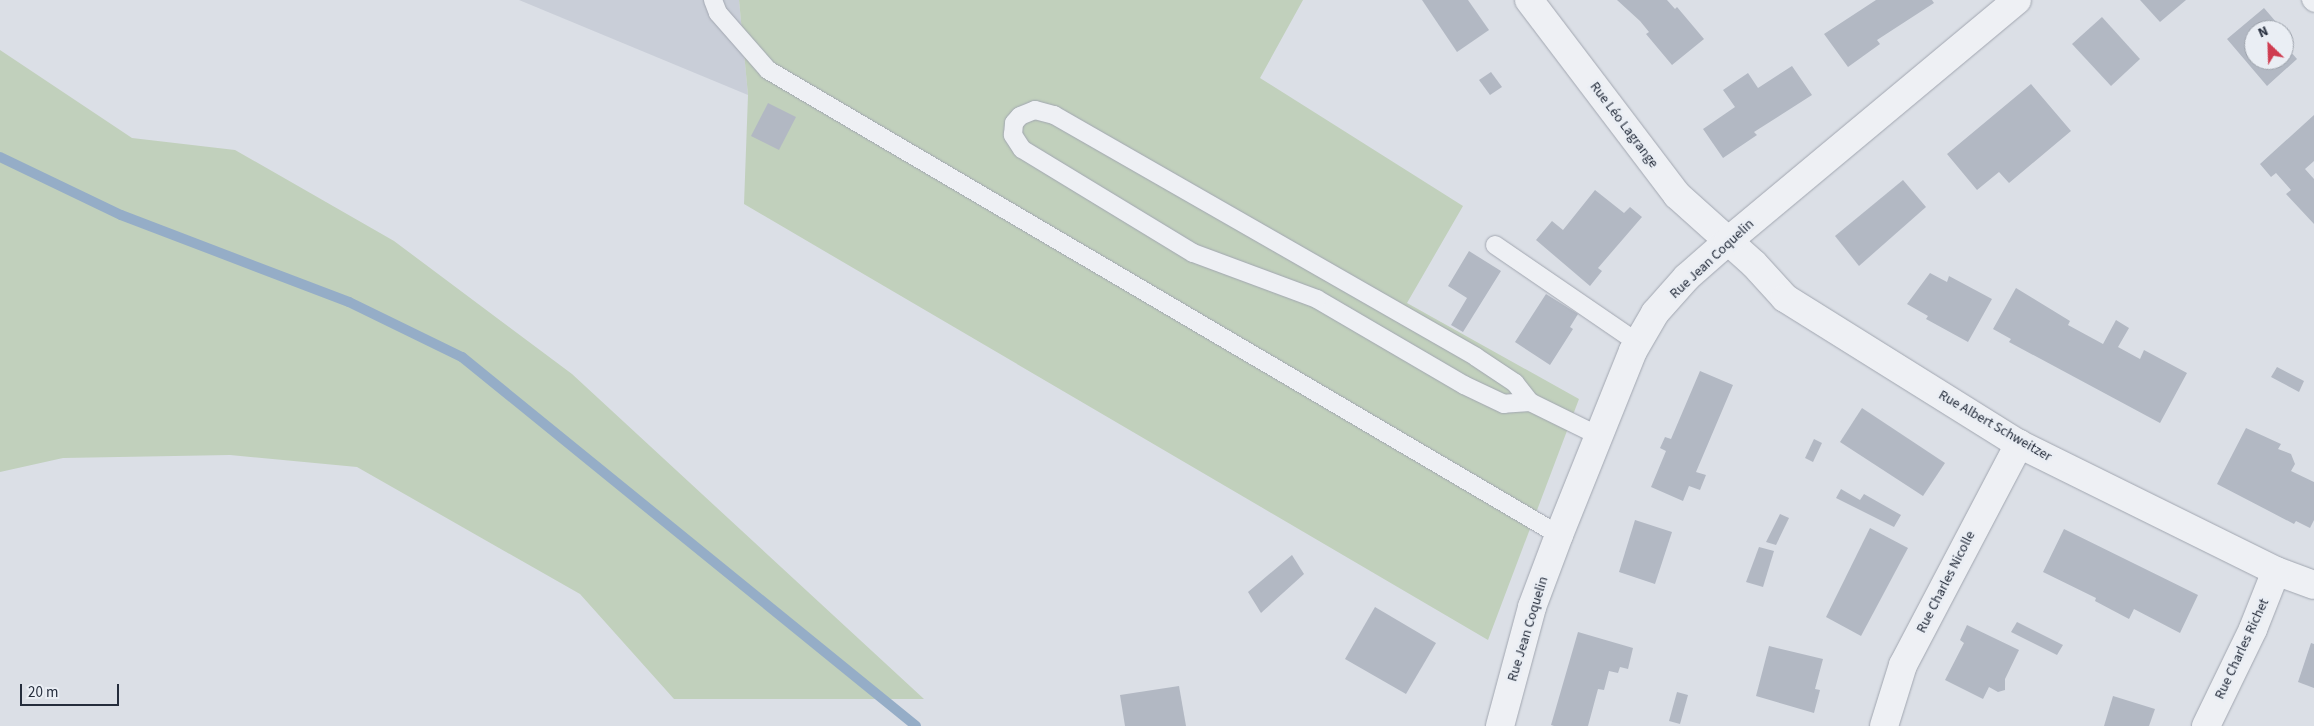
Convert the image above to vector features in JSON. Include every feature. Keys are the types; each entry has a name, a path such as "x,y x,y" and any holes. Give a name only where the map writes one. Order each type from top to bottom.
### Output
{"street":[{"name":"Rue Léo Lagrange","path":"1530,0 1677,194 1728,241"},
{"name":"Rue Jean Coquelin","path":"1500,726 1532,607 1559,535 1638,343 1655,313 1687,277 1728,241 2017,0"},
{"name":"Rue Albert Schweitzer","path":"1728,241 1785,298 2019,444 2276,571 2314,585"},
{"name":"Rue Charles Nicolle","path":"1884,726 1903,665 2019,444"},
{"name":"Rue Charles Richet","path":"2206,726 2253,628 2276,571"}],"lane":[{"path":"713,0 718,13 768,70 1559,535"},
{"path":"1530,402 1504,404 1464,385 1317,299 1193,254 1022,149 1013,135 1014,123 1020,116 1035,110 1054,115 1476,357 1515,383 1530,402 1599,436"},
{"path":"1495,245 1638,343"}],"shaded area":[{"path":"519,0 739,0 748,95"}],"green space":[{"path":"739,0 1303,0 1260,78 1463,206 1407,303 1579,399 1488,640 744,204 748,95"},
{"path":"0,50 132,138 235,150 394,241 572,374 924,699 674,699 580,594 357,467 230,455 63,458 0,472"}],"building":[{"path":"1422,0 1468,0 1489,30 1457,52"},
{"path":"1617,0 1667,0 1675,9 1677,7 1704,39 1672,65 1646,34 1649,32 1640,21"},
{"path":"1876,0 1932,0 1934,3 1877,40 1880,44 1848,67 1824,34"},
{"path":"2140,0 2186,0 2160,22"},
{"path":"2264,8 2274,20 2250,20"},
{"path":"2102,17 2140,59 2111,86 2072,44"},
{"path":"2244,25 2244,59 2227,39"},
{"path":"1792,66 1812,95 1754,132 1757,135 1723,158 1703,129 1735,107 1723,90 1748,73 1758,88"},
{"path":"2253,70 2285,70 2267,86"},
{"path":"1491,72 1502,87 1490,95 1479,80"},
{"path":"2031,84 2071,131 2009,183 1999,172 1977,190 1947,154"},
{"path":"768,103 796,117 779,150 751,136"},
{"path":"2314,115 2314,161 2305,169 2314,179 2314,224 2286,194 2291,190 2276,173 2271,177 2260,164"},
{"path":"1903,180 1926,207 1859,266 1835,236"},
{"path":"1595,190 1624,213 1630,207 1642,217 1598,268 1602,271 1590,286 1536,240 1552,221 1563,230"},
{"path":"1469,251 1501,271 1463,332 1451,325 1467,298 1448,286"},
{"path":"1930,273 1947,282 1949,276 1992,299 1968,342 1926,319 1928,316 1907,304"},
{"path":"2016,288 2070,321 2068,325 2103,344 2116,320 2129,328 2118,347 2140,359 2144,350 2187,373 2160,423 2009,342 2011,339 1993,329"},
{"path":"1546,294 1578,314 1570,327 1573,329 1550,365 1515,342"},
{"path":"2277,367 2304,381 2299,392 2271,377"},
{"path":"1700,371 1733,385 1696,472 1706,475 1700,490 1689,486 1683,501 1651,487 1666,451 1660,448 1665,437 1671,439"},
{"path":"1862,408 1945,463 1923,496 1840,442"},
{"path":"2246,428 2281,444 2278,449 2291,454 2295,464 2291,471 2314,482 2314,520 2310,528 2296,521 2294,524 2217,484"},
{"path":"1814,439 1822,443 1813,462 1805,458"},
{"path":"1841,489 1860,500 1864,494 1901,515 1894,527 1836,498"},
{"path":"1780,514 1789,518 1776,545 1766,542"},
{"path":"1635,520 1672,532 1655,584 1619,572"},
{"path":"1870,528 1908,548 1861,636 1826,617"},
{"path":"2064,529 2198,595 2180,633 2134,609 2129,619 2095,601 2096,598 2043,572"},
{"path":"1759,547 1774,551 1763,587 1746,582"},
{"path":"1292,555 1304,574 1261,613 1248,592"},
{"path":"1375,607 1436,643 1406,694 1345,659"},
{"path":"2017,622 2063,645 2057,655 2011,632"},
{"path":"1967,625 2019,650 2005,679 2005,690 1998,692 1989,687 1983,699 1945,680 1964,643 1960,640"},
{"path":"1578,632 1633,648 1628,669 1620,667 1618,673 1609,671 1604,690 1598,689 1588,726 1554,726 1551,725"},
{"path":"2311,643 2314,644 2314,688 2298,682"},
{"path":"1769,646 1823,659 1815,689 1820,690 1814,713 1756,696"},
{"path":"1179,686 1186,726 1125,726 1120,695"},
{"path":"1677,692 1688,695 1680,724 1669,721"},
{"path":"2113,696 2155,709 2149,726 2104,726"}],"waterway":[{"path":"0,157 121,215 349,302 462,357 916,726"}]}
